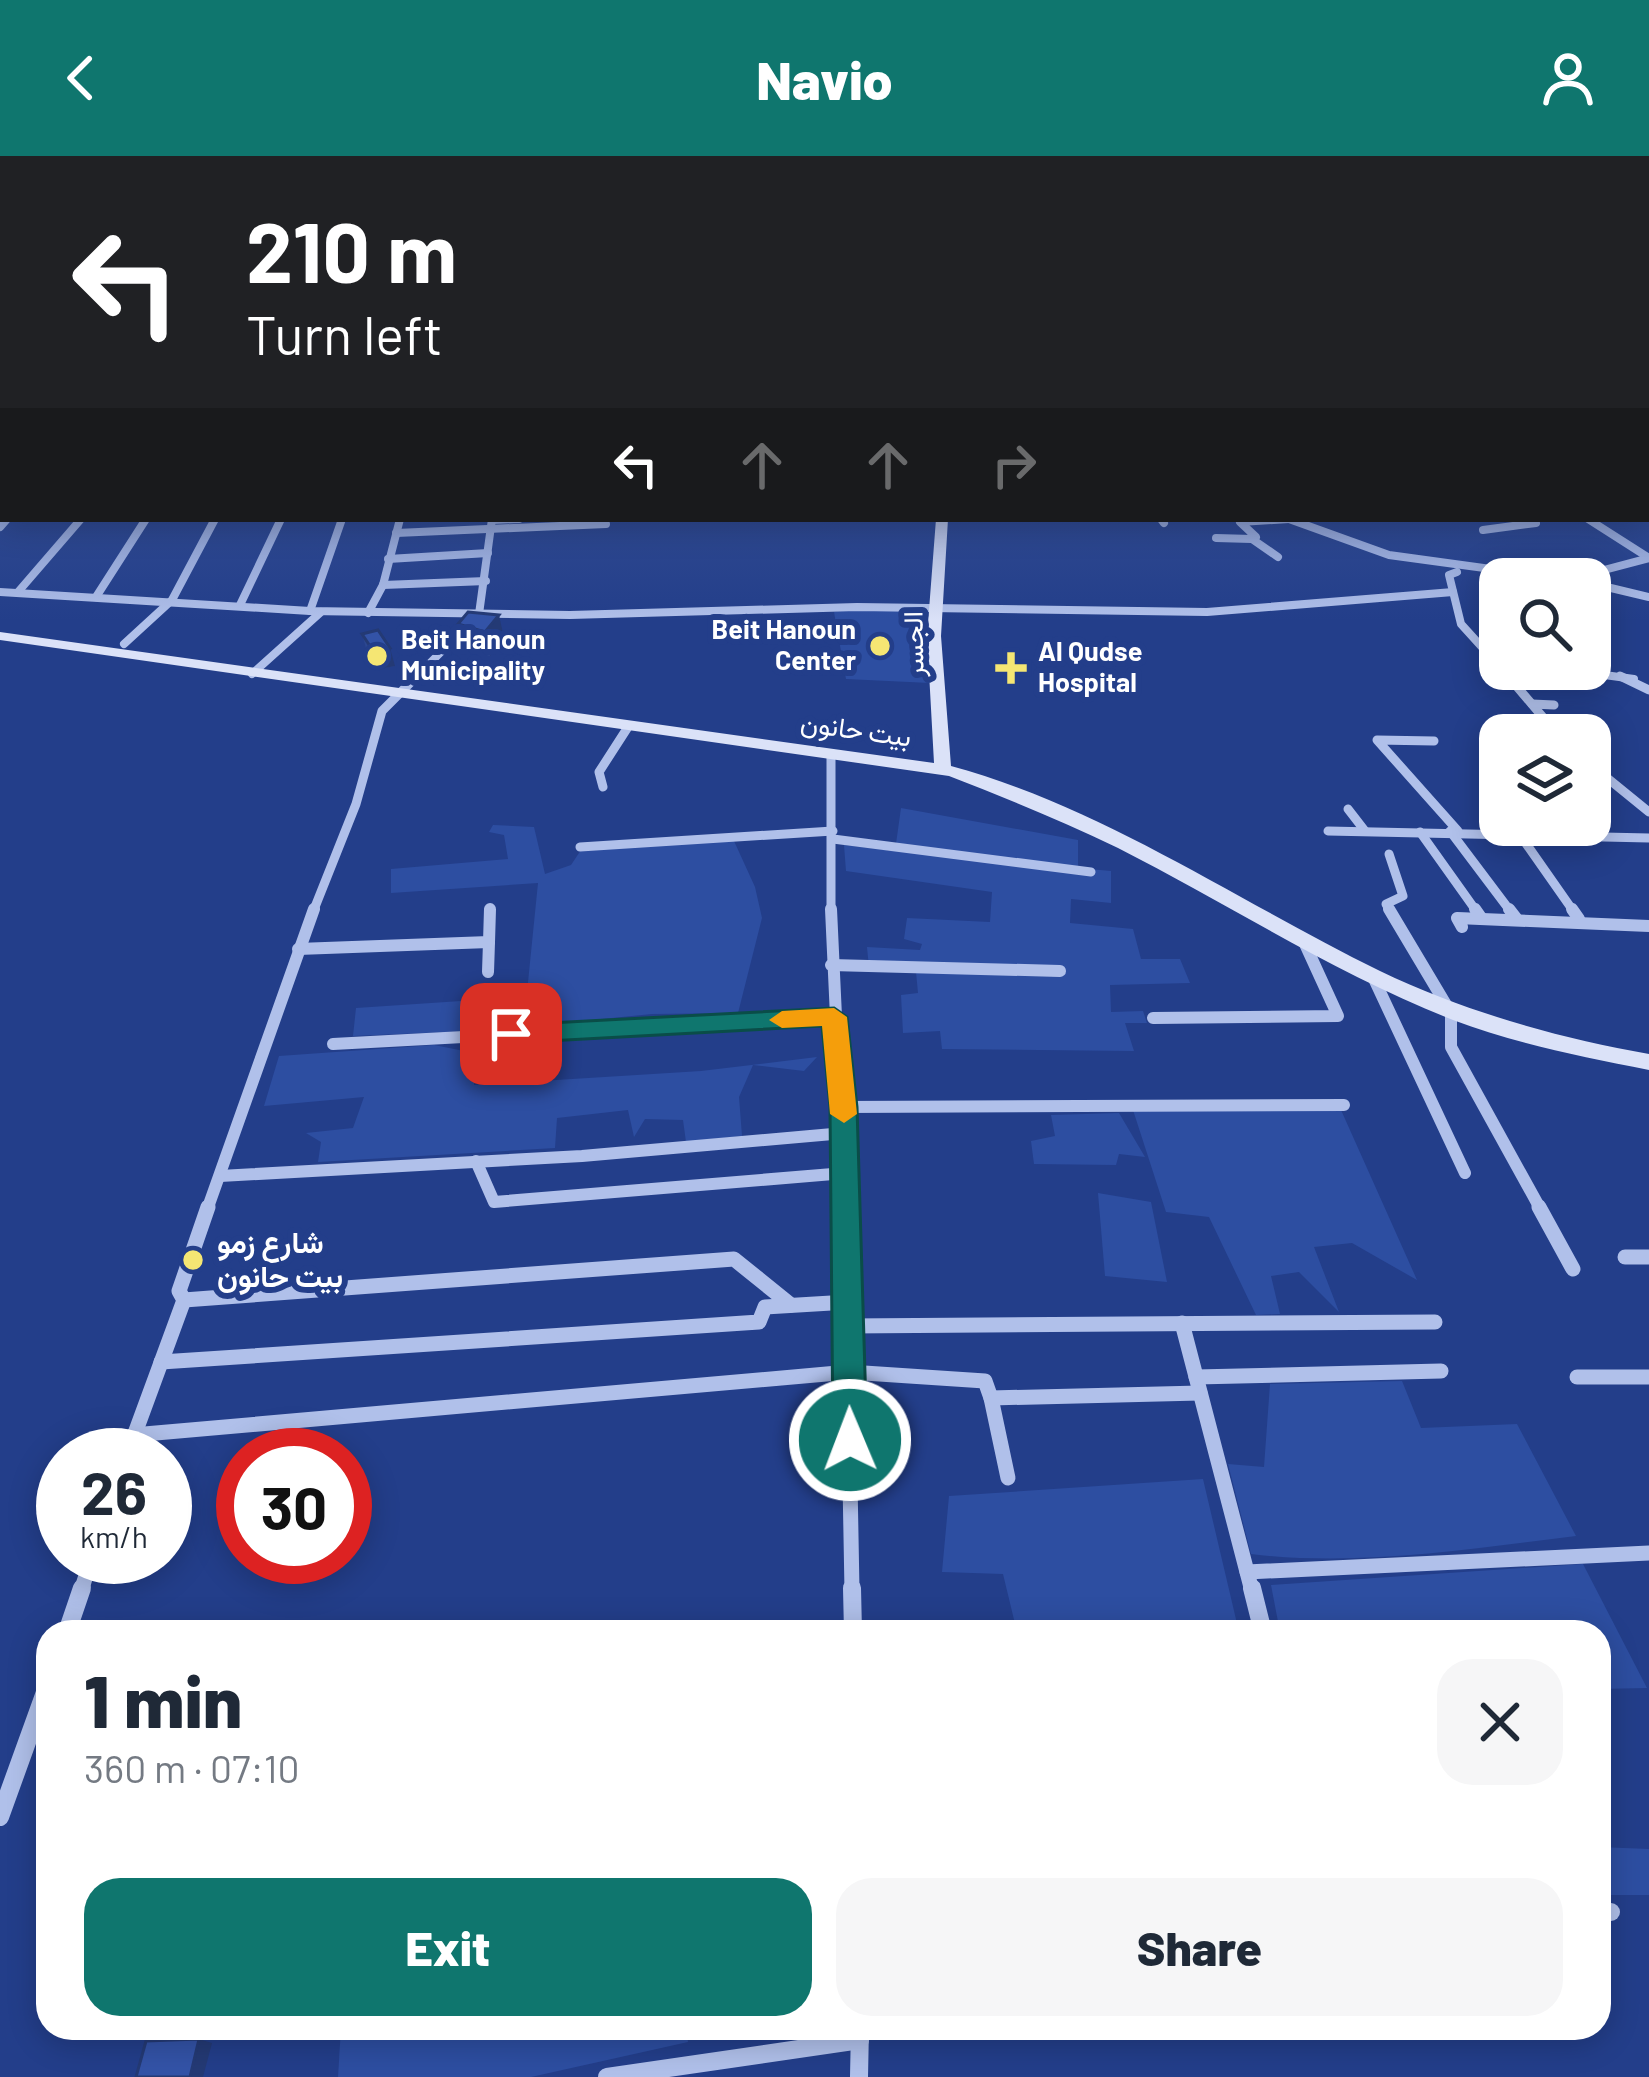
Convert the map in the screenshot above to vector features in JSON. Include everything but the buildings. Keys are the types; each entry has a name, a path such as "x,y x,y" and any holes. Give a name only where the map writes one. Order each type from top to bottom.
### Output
{"main road":[{"name":"الجسر","path":"942,522 936,608 942,765"},
{"name":"بيت حانون","path":"0,625 124,644 175,657"},
{"name":"بيت حانون","path":"0,636 175,657 831,755 942,765 1031,800 1375,981 1451,1013 1551,1042 1649,1062"},
{"name":"بيت حانون","path":"400,692 993,774 1067,806 1356,958 1439,995 1568,1034 1649,1048"}],"street":[{"path":"18,592 78,522"},
{"path":"96,596 144,522"},
{"path":"124,644 172,600 213,522"},
{"path":"240,605 279,522"},
{"path":"310,610 341,522"},
{"path":"368,613 383,585 399,522"},
{"path":"1240,522 1256,537 1252,539"},
{"path":"1297,522 1373,552 1479,573"},
{"path":"1483,530 1537,524 1534,522"},
{"path":"1593,522 1649,558"},
{"path":"396,533 492,523 606,524"},
{"path":"184,1300 179,1292 298,949 356,804 382,711 479,614 492,523"},
{"path":"1216,538 1252,539 1278,557"},
{"path":"388,559 488,553"},
{"path":"1611,568 1649,558"},
{"path":"1457,572 1449,575 1461,624 1479,644"},
{"path":"383,585 486,580"},
{"path":"1611,588 1649,597"},
{"path":"0,592 322,611 479,614 936,608 1207,612 1453,592"},
{"path":"257,669 322,611"},
{"path":"1611,675 1632,677 1649,690"},
{"path":"1520,690 1540,714"},
{"path":"1532,704 1554,705"},
{"path":"603,787 599,772 628,727"},
{"path":"1433,741 1377,740 1454,831 1516,918"},
{"path":"831,755 832,965 844,1107 853,1620"},
{"path":"1611,780 1647,808"},
{"path":"1348,808 1366,831"},
{"path":"1328,831 1479,833"},
{"path":"1420,832 1482,919"},
{"path":"580,847 832,835 1091,872"},
{"path":"1611,837 1649,838"},
{"path":"1528,846 1579,920"},
{"path":"1389,854 1403,896 1386,904 1451,1013 1451,1047 1573,1269"},
{"path":"488,972 490,908"},
{"path":"1462,927 1456,918 1649,926"},
{"path":"298,949 489,942"},
{"path":"1153,1018 1338,1016 1305,944"},
{"path":"832,965 1060,971"},
{"path":"1375,981 1465,1173"},
{"path":"333,1044 834,1017"},
{"path":"844,1107 1344,1105"},
{"path":"220,1176 844,1133"},
{"path":"476,1161 494,1202 845,1173"},
{"path":"1625,1257 1649,1257"},
{"path":"184,1300 734,1258 791,1305"},
{"path":"136,1428 184,1300"},
{"path":"160,1362 758,1322 765,1306 848,1302"},
{"path":"848,1326 1435,1322"},
{"path":"1182,1323 1260,1620"},
{"path":"991,1398 1441,1371"},
{"path":"192,1430 849,1372 985,1381 1008,1478"},
{"path":"1577,1377 1649,1377"},
{"path":"1247,1572 1649,1553"},
{"path":"71,1620 83,1584"},
{"path":"0,1817 36,1717"},
{"path":"607,2077 825,2040"},
{"path":"859,2077 860,2040"}],"shaded area":[{"name":"Beit Hanoun Center","path":"909,609 930,683 846,679 834,612"},
{"path":"901,808 1078,840 1078,868 1111,871 1111,903 1071,899 1070,923 1133,929 1141,959 1180,959 1190,983 1110,985 1111,1012 1143,1011 1147,1023 1125,1023 1134,1051 942,1049 940,1031 903,1033 901,995 918,993 916,972 869,968 867,947 920,950 922,944 904,939 907,918 990,922 992,892 846,871 844,845 895,851"},
{"path":"493,825 534,827 545,874 571,865 581,850 734,841 755,887 762,918 738,1013 652,1014 521,1027 525,1004 488,1003 471,1031 353,1036 356,1008 521,997 526,1002 538,883 391,893 391,869 508,859 504,835 489,832"},
{"path":"434,1045 474,1053 474,1085 701,1071 817,1057 804,1071 753,1065 739,1097 742,1136 686,1142 683,1120 645,1119 634,1137 628,1110 557,1118 555,1148 318,1162 321,1142 306,1133 353,1128 364,1097 264,1106 279,1056"},
{"path":"1133,1110 1341,1110 1417,1280 1352,1243 1314,1247 1339,1312 1299,1272 1271,1276 1280,1314 1256,1315 1209,1217 1166,1212"},
{"path":"1119,1113 1145,1157 1119,1154 1116,1165 1034,1164 1031,1141 1055,1136 1051,1115"},
{"path":"1098,1193 1151,1202 1167,1282 1105,1276"},
{"path":"1402,1381 1421,1428 1517,1424 1576,1536 1373,1557 1251,1554 1228,1464 1264,1467 1270,1384"},
{"path":"1203,1479 1236,1620 1014,1620 1003,1574 942,1572 949,1496"},
{"path":"1583,1564 1647,1688 1611,1689 1611,1620 1278,1620 1271,1585"},
{"path":"1611,1847 1649,1849 1649,1895 1611,1895"},
{"path":"340,2040 688,2042 531,2077 338,2077"}],"slow traffic":[{"path":"782,1020 834,1017 844,1114"}],"place":[{"name":"Beit Hanoun Center","path":"880,646"},
{"name":"Beit Hanoun Municipality","path":"377,656"},
{"name":"Al Qudse Hospital","path":"1011,668"},
{"name":"شارع زمو بيت حانون","path":"193,1260"}],"route":[{"path":"511,1034 834,1017 844,1107 850,1440"}]}
